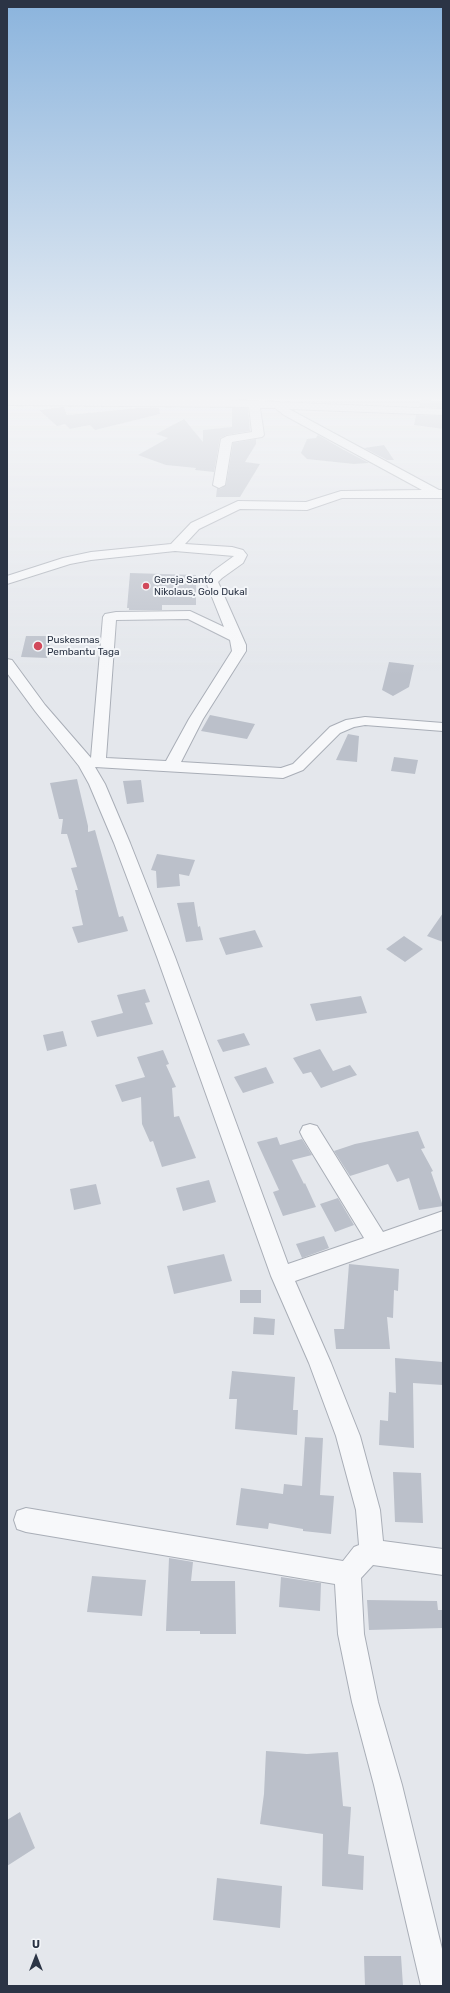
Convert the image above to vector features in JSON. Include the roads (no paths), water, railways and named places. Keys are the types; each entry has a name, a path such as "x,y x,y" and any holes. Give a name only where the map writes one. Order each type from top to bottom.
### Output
{"street":[{"path":"431,490 440,495"},
{"path":"175,547 195,526 238,505 307,506 341,495 354,494 440,495"},
{"path":"7,580 76,558 175,547 232,551 241,555 239,560 216,575 212,582 239,645 238,654 196,719 171,766"},
{"path":"235,637 190,615 110,617 92,763 97,784 130,864 282,1276 320,1363 348,1436 368,1510 372,1552"},
{"path":"7,663 40,708 92,763 283,773 298,767 335,730 351,723 365,721 443,726"},
{"path":"310,1132 378,1242"},
{"path":"282,1276 443,1220"},
{"path":"26,1520 348,1574"},
{"path":"436,1986 388,1785 365,1702 351,1634 348,1604 348,1574 363,1556 372,1552 395,1554 443,1562"}],"place":[{"name":"Gereja Santo Nikolaus, Golo Dukal","path":"146,586"},
{"name":"Puskesmas Pembantu Taga","path":"38,646"}]}
